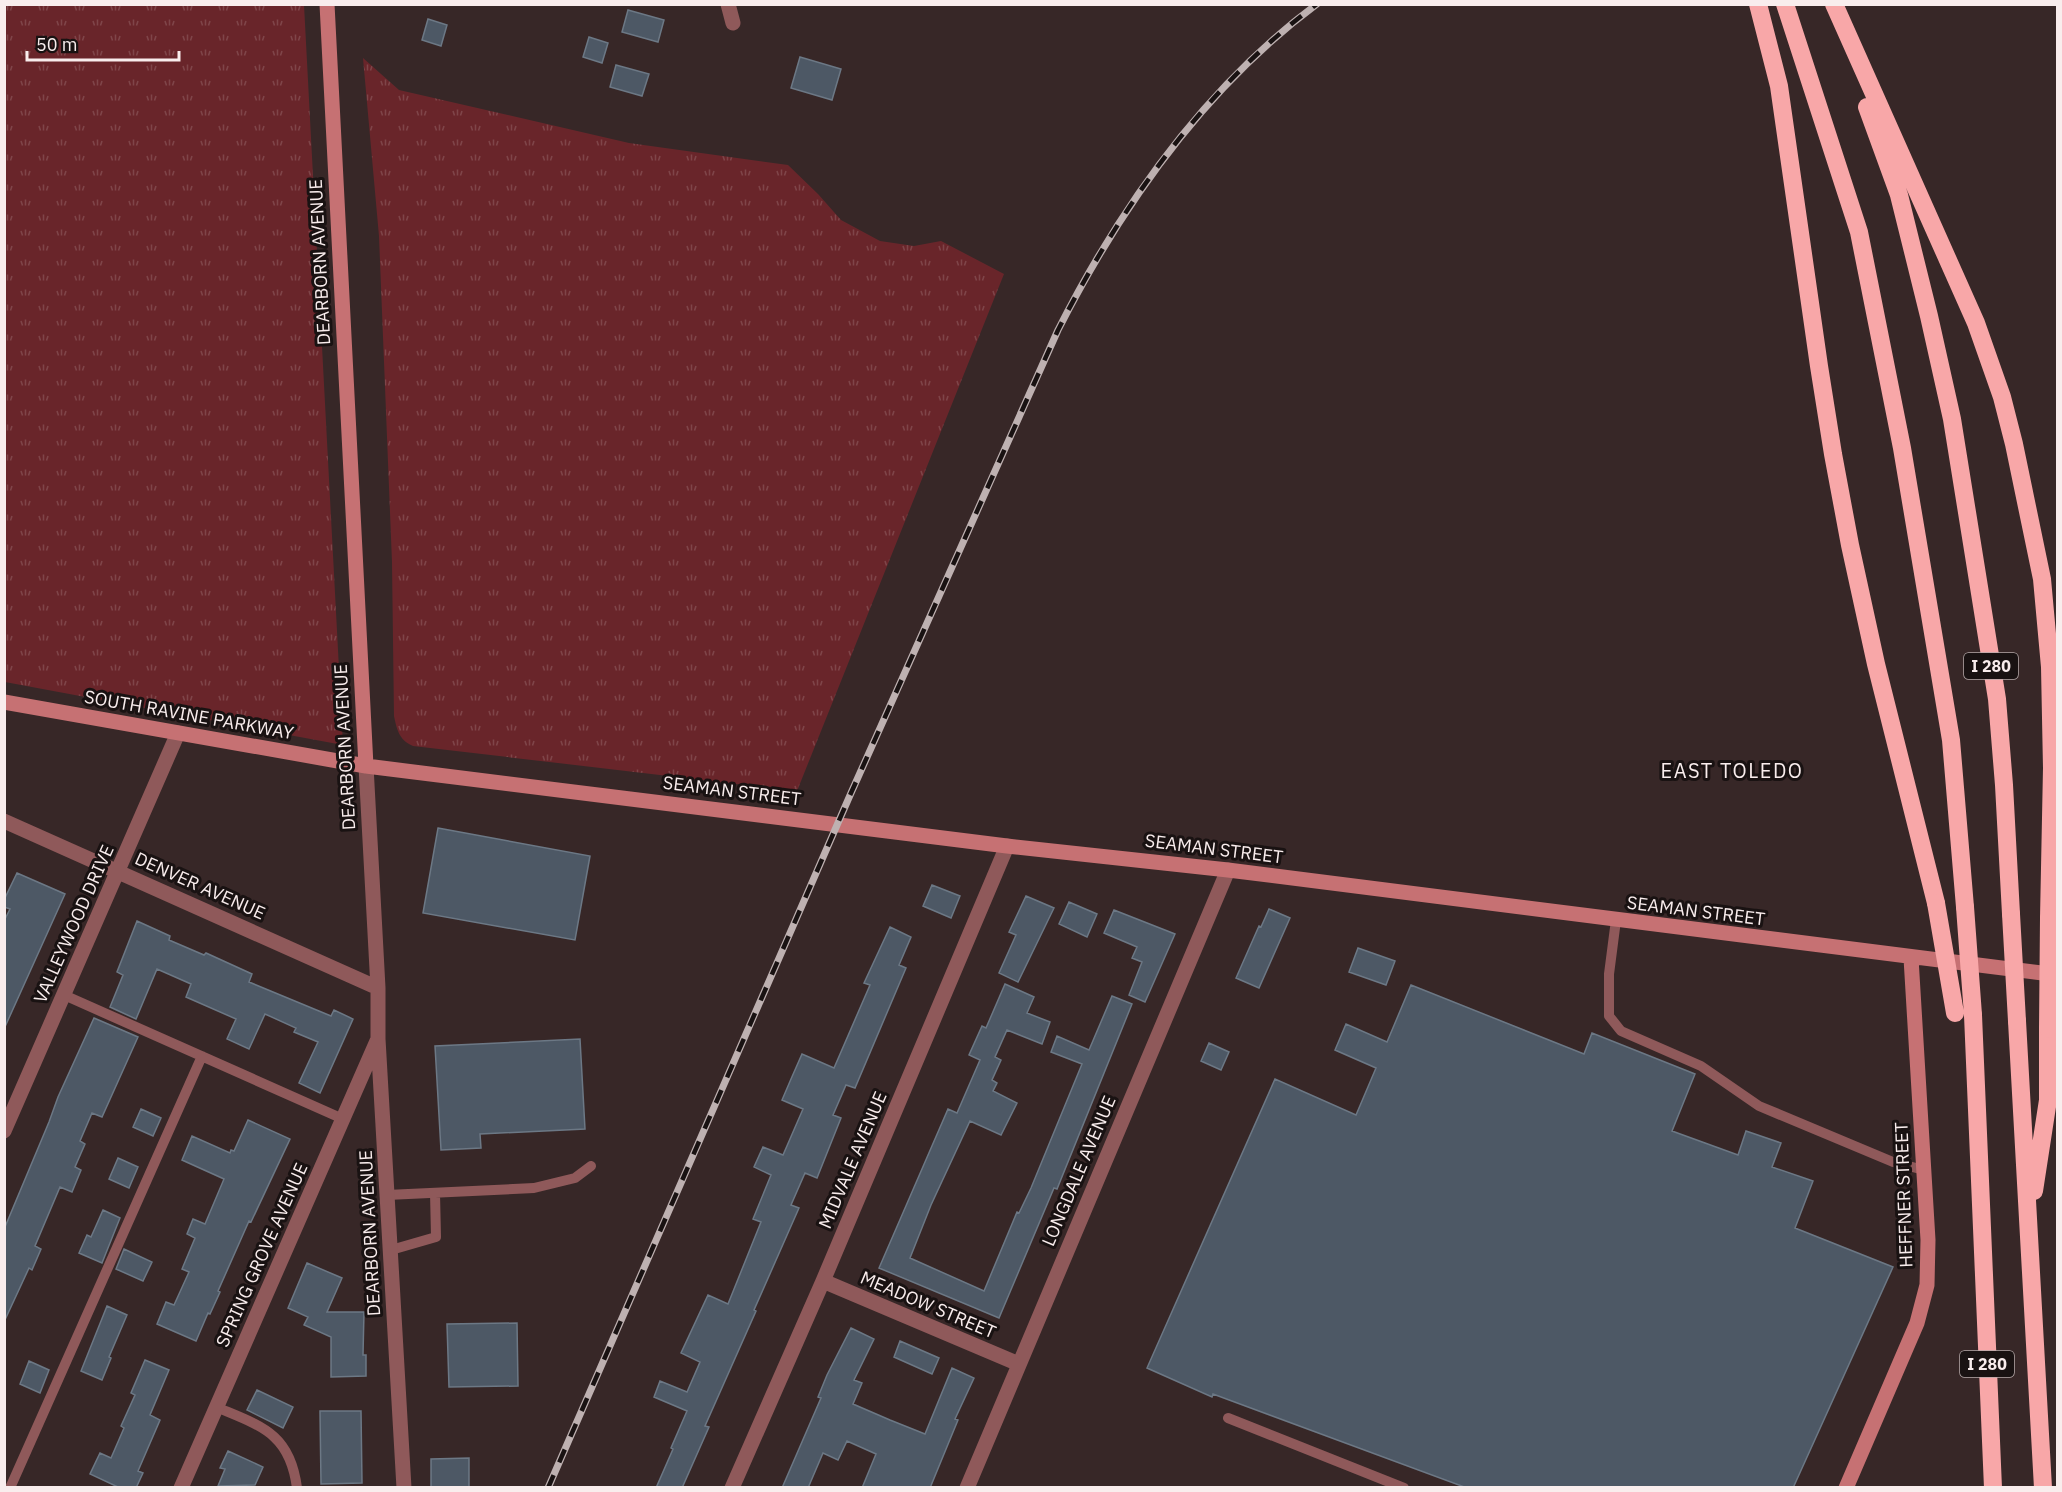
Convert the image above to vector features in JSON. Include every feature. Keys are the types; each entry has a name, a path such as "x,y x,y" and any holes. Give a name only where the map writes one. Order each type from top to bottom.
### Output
{"highway":[{"path":"1758,4 1779,86 1828,421 1850,545 1876,664 1936,903 1955,1013 1974,1024"},
{"name":"I 280","path":"1785,4 1859,232 1902,448 1951,740 1974,1024 1992,1488"},
{"path":"1833,4 1976,323 2002,397 2042,579 2050,667 2052,768 2048,1100 2028,1229"},
{"name":"I 280","path":"1833,4 1899,195 1929,316 1952,419 1997,699 2004,786 2043,1488"},
{"path":"2038,1392 2049,1488"}],"street":[{"name":"DEARBORN AVENUE","path":"327,4 378,988 378,1039 404,1488"},
{"path":"728,4 733,23"},
{"name":"SOUTH RAVINE PARKWAY","path":"4,702 366,766"},
{"name":"VALLEYWOOD DRIVE","path":"4,1131 178,733"},
{"name":"SEAMAN STREET","path":"366,766 1008,846 1228,870 2058,975"},
{"name":"DENVER AVENUE","path":"4,821 378,988"},
{"name":"MIDVALE AVENUE","path":"732,1488 823,1281 1008,846"},
{"name":"LONGDALE AVENUE","path":"967,1488 1228,870"},
{"name":"HEFFNER STREET","path":"1846,1488 1917,1323 1927,1285 1928,1240 1911,958"},
{"name":"SPRING GROVE AVENUE","path":"181,1488 378,1039"},
{"name":"MEADOW STREET","path":"823,1281 1019,1364"}],"lane":[{"path":"1616,920 1609,974 1609,1016 1621,1031 1701,1066 1759,1106 1893,1162 1924,1170"},
{"path":"64,995 343,1119"},
{"path":"10,1488 202,1056"},
{"path":"387,1195 534,1188 575,1178 591,1166"},
{"path":"391,1250 436,1237 435,1193"},
{"path":"216,1407 256,1424 274,1435 286,1450 297,1488"},
{"path":"1228,1418 1404,1488"}],"green space":[{"path":"4,5 304,5 343,745 5,682"},
{"path":"363,58 399,90 629,143 788,165 841,220 880,241 914,246 941,241 1004,274 797,791 413,746 399,734 394,716 392,562 379,236"}],"building":[{"path":"628,10 664,20 658,42 622,32"},
{"path":"428,19 447,25 441,46 422,40"},
{"path":"589,37 608,43 602,63 583,57"},
{"path":"800,57 841,69 832,100 791,88"},
{"path":"616,65 649,74 642,96 610,87"},
{"path":"438,828 590,856 575,940 423,913"},
{"path":"17,873 65,894 4,1029 4,921 10,909 4,907 4,900"},
{"path":"932,885 960,896 951,918 923,906"},
{"path":"1026,896 1054,908 1018,982 999,973 1016,935 1009,932"},
{"path":"1069,902 1097,914 1087,937 1059,924"},
{"path":"1269,909 1290,918 1259,988 1236,978"},
{"path":"1114,910 1175,934 1145,1002 1129,995 1142,962 1132,958 1137,947 1104,933"},
{"path":"137,921 170,936 169,940 204,955 206,953 252,974 249,982 331,1016 334,1010 353,1019 320,1093 299,1083 318,1042 294,1032 296,1028 265,1014 249,1049 227,1039 236,1019 186,997 191,984 157,969 136,1019 110,1007 123,975 117,972"},
{"path":"890,927 911,937 899,965 906,968 855,1088 846,1085 833,1115 841,1118 817,1178 805,1173 791,1205 799,1208 705,1426 709,1427 682,1488 656,1488 687,1411 654,1397 660,1381 687,1392 700,1362 681,1353 708,1295 728,1304 761,1222 753,1219 771,1175 754,1167 763,1147 783,1155 803,1109 782,1100 791,1079 802,1054 834,1068 870,985 864,983"},
{"path":"1358,948 1395,961 1386,985 1349,972"},
{"path":"1005,984 1034,997 1027,1013 1050,1022 1042,1044 1007,1030 995,1057 1001,1060 992,1080 997,1083 993,1091 1017,1103 1001,1135 970,1121 931,1205 910,1258 984,1291 1017,1212 1019,1213 1031,1188 1082,1064 1051,1052 1057,1036 1089,1050 1112,996 1132,1004 1057,1189 1054,1188 999,1318 879,1268 948,1109 957,1113 980,1060 969,1055 982,1026 986,1028"},
{"path":"1411,985 1584,1054 1592,1033 1695,1074 1672,1131 1738,1155 1746,1131 1781,1143 1772,1167 1813,1181 1795,1228 1893,1267 1793,1488 1467,1488 1213,1394 1212,1397 1147,1368 1275,1079 1356,1115 1376,1068 1335,1050 1346,1024 1387,1042"},
{"path":"94,1018 138,1037 102,1117 92,1113 80,1141 85,1144 75,1167 81,1170 72,1192 60,1187 35,1246 41,1249 32,1270 29,1268 4,1322 5,1227 58,1097"},
{"path":"580,1039 585,1129 480,1134 481,1148 441,1150 435,1046"},
{"path":"1209,1043 1229,1052 1221,1070 1201,1061"},
{"path":"141,1109 161,1118 153,1136 133,1127"},
{"path":"248,1120 290,1139 251,1222 249,1221 218,1291 220,1292 196,1341 157,1324 166,1302 174,1305 189,1272 182,1269 195,1238 187,1234 193,1219 205,1224 224,1179 182,1160 192,1136 230,1153 231,1150 234,1151"},
{"path":"118,1158 138,1167 129,1188 109,1179"},
{"path":"103,1210 120,1218 102,1263 79,1253 87,1235 91,1237"},
{"path":"124,1249 152,1262 143,1281 116,1269"},
{"path":"307,1263 342,1278 327,1312 364,1312 363,1355 366,1355 366,1376 331,1377 331,1337 304,1325 308,1317 288,1308"},
{"path":"107,1306 127,1315 102,1380 81,1371"},
{"path":"517,1323 518,1386 449,1387 447,1324"},
{"path":"851,1328 874,1339 854,1380 862,1383 853,1404 890,1420 925,1434 952,1368 974,1378 955,1419 958,1420 930,1488 862,1488 876,1454 847,1441 838,1460 823,1453 808,1488 782,1488 821,1398 818,1397 827,1375"},
{"path":"900,1341 939,1358 932,1374 894,1357"},
{"path":"145,1360 169,1370 150,1415 160,1420 138,1471 143,1473 136,1488 120,1488 90,1474 100,1453 111,1458 124,1428 121,1426 135,1395 131,1393"},
{"path":"29,1361 49,1370 40,1393 20,1384"},
{"path":"257,1390 293,1407 283,1428 247,1410"},
{"path":"320,1411 361,1411 362,1483 321,1484"},
{"path":"228,1451 263,1467 255,1485 218,1486 225,1469 220,1468"},
{"path":"469,1458 469,1488 431,1488 431,1459"}],"railway":[{"path":"548,1488 851,793 1058,330 1109,239 1169,152 1202,111 1238,73 1276,37 1317,4"}],"district":[{"name":"EAST TOLEDO","path":"1732,771"}]}
